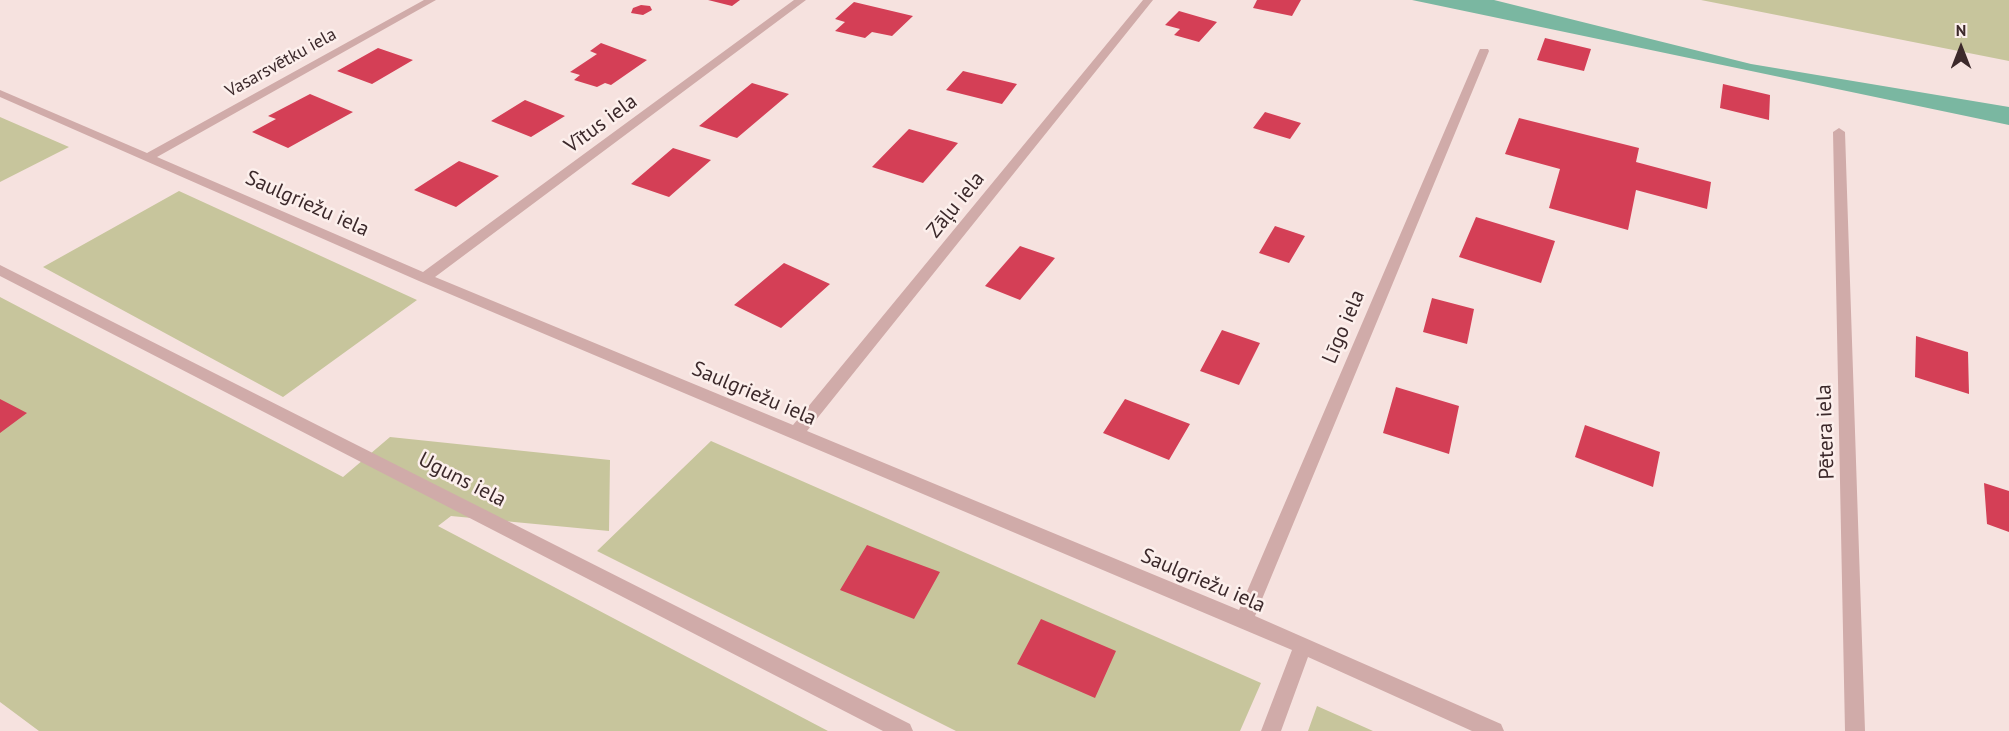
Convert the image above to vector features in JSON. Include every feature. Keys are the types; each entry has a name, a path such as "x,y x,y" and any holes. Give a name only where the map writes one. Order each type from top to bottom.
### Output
{"street":[{"name":"Vasarsvētku iela","path":"148,157 431,0"},
{"name":"Vītus iela","path":"424,278 801,0"},
{"name":"Zāļu iela","path":"795,434 1148,0"},
{"name":"Līgo iela","path":"1244,620 1484,51"},
{"name":"Saulgriežu iela","path":"0,93 424,278 1244,620 1494,731"},
{"name":"Pētera iela","path":"1839,132 1855,731"},
{"name":"Uguns iela","path":"0,270 903,731"},
{"path":"1271,731 1302,647"}],"shaded area":[{"path":"1412,0 1494,0 1751,64 2009,107 2009,125"},
{"path":"1701,0 2009,0 2009,61"},
{"path":"0,117 69,147 0,182"},
{"path":"179,191 417,300 283,397 43,267"},
{"path":"0,297 343,477 390,437 610,460 609,531 451,516 438,526 828,731 39,731 0,702"},
{"path":"711,441 1261,683 1240,731 956,731 597,551"},
{"path":"1317,706 1373,731 1308,731"}],"building":[{"path":"708,0 740,0 732,6"},
{"path":"1257,0 1301,0 1292,16 1253,8"},
{"path":"854,2 913,16 892,36 872,32 865,38 835,31 845,22 835,19"},
{"path":"641,5 650,6 652,10 643,15 631,13 633,8"},
{"path":"1179,11 1217,22 1199,42 1174,35 1180,29 1165,25"},
{"path":"1545,38 1591,49 1584,71 1537,60"},
{"path":"601,43 647,60 611,85 605,83 597,87 574,80 580,75 570,72 597,54 590,51"},
{"path":"378,48 413,60 372,84 337,71"},
{"path":"963,71 1017,84 1002,104 946,90"},
{"path":"752,83 789,94 737,138 699,126"},
{"path":"1723,84 1770,95 1769,120 1720,108"},
{"path":"310,94 353,112 288,148 252,132 276,119 268,116"},
{"path":"525,100 565,116 531,137 491,121"},
{"path":"1265,112 1301,123 1290,139 1253,128"},
{"path":"1519,118 1639,148 1636,162 1711,182 1707,209 1636,190 1628,230 1549,208 1560,169 1505,154"},
{"path":"909,129 958,143 923,183 872,167"},
{"path":"673,148 711,160 669,197 631,184"},
{"path":"459,161 499,176 456,207 414,190"},
{"path":"1476,217 1555,241 1541,283 1459,257"},
{"path":"1275,226 1305,236 1289,263 1259,253"},
{"path":"1020,246 1055,258 1020,300 985,286"},
{"path":"784,263 830,284 781,328 734,305"},
{"path":"1432,298 1474,309 1467,344 1423,332"},
{"path":"1222,330 1260,343 1239,385 1200,371"},
{"path":"1916,336 1968,352 1969,394 1915,377"},
{"path":"1396,387 1459,406 1449,454 1383,433"},
{"path":"0,399 27,413 0,433"},
{"path":"1125,399 1190,424 1169,460 1103,433"},
{"path":"1585,425 1660,452 1653,487 1575,457"},
{"path":"1984,483 2009,491 2009,532 1987,524"},
{"path":"867,545 940,572 914,619 840,590"},
{"path":"1041,619 1116,651 1095,698 1017,664"}]}
